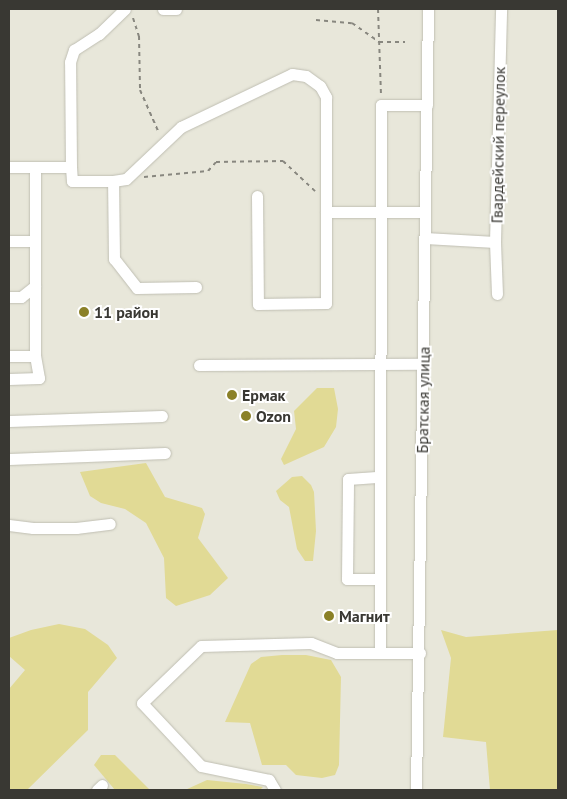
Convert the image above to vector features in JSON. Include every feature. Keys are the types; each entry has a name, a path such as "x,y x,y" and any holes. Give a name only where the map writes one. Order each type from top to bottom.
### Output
{"street":[{"path":"124,9 99,34 74,50 70,62 72,181 126,179 181,128 282,78 292,74 306,76 320,86 326,96 326,303 258,304 257,196"},
{"path":"163,9 176,9"},
{"name":"Братская улица","path":"416,790 420,653 428,9"},
{"name":"Гвардейский переулок","path":"425,238 495,242 501,9"},
{"path":"380,653 381,105 427,105"},
{"path":"9,167 71,167"},
{"path":"9,379 39,378 35,356 35,167"},
{"path":"112,181 114,259 137,288 196,286"},
{"path":"326,207 380,213 425,212"},
{"path":"9,241 35,241"},
{"path":"495,242 496,294"},
{"path":"9,297 21,297 35,286"},
{"path":"9,356 35,356"},
{"path":"199,365 423,364"},
{"path":"9,421 162,416"},
{"path":"9,460 166,453"},
{"path":"380,477 348,479 347,579 380,579"},
{"path":"9,525 33,528 67,528 110,524"},
{"path":"275,790 268,780 202,766 142,703 201,646 311,643 338,653 420,653"}],"path":[{"path":"378,9 381,105"},
{"path":"132,18 139,36 140,90 164,143"},
{"path":"316,20 352,23 379,42 404,42"},
{"path":"126,179 208,171 216,162 283,160 326,207"}],"shaded area":[{"path":"317,388 334,388 338,409 336,427 324,447 284,465 281,459 296,429 294,411"},
{"path":"146,463 165,497 202,508 205,514 198,538 228,578 210,595 176,606 166,598 164,558 146,523 125,509 101,503 90,496 80,472"},
{"path":"302,476 311,485 314,492 316,531 313,561 305,561 297,549 289,507 280,500 276,491 292,477"},
{"path":"59,624 85,629 108,645 117,658 88,692 88,730 27,790 9,790 9,689 25,670 9,656 9,638 31,630"},
{"path":"441,630 466,637 558,630 558,790 490,790 486,742 443,737 451,658"},
{"path":"306,655 331,660 341,677 339,765 335,775 322,778 296,775 286,765 262,765 250,723 225,722 251,664 261,657"},
{"path":"101,755 115,755 150,790 115,790 94,765"},
{"path":"207,780 263,787 260,790 185,790"}],"place":[{"name":"11 район","path":"84,312"},
{"name":"Ермак","path":"232,395"},
{"name":"Ozon","path":"246,416"},
{"name":"Магнит","path":"329,616"}]}
